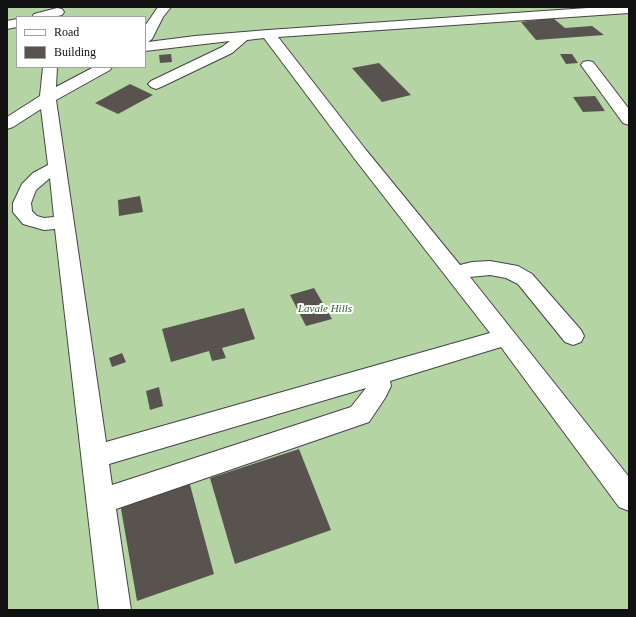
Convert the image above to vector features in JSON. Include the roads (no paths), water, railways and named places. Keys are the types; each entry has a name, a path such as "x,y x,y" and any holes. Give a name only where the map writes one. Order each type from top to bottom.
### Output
{"lane":[{"path":"146,37 156,16 165,7"},
{"path":"146,47 268,34 629,9"},
{"path":"43,16 58,12"},
{"path":"268,34 360,154 506,337 588,447 629,498"},
{"path":"156,84 227,50 238,42 243,36"},
{"path":"588,65 629,120"},
{"path":"50,68 48,98 115,610"},
{"path":"7,124 48,98 103,68"},
{"path":"604,87 599,90 598,97 606,113 617,123 629,126"},
{"path":"57,167 39,176 28,188 22,203 23,212 30,220 44,224 65,222"},
{"path":"455,273 472,269 490,268 511,271 525,279 573,336"},
{"path":"95,457 506,337"},
{"path":"100,502 360,415 373,398 379,386 376,375"}],"park label":[{"name":"Lavale Hills","path":"325,309"}]}
